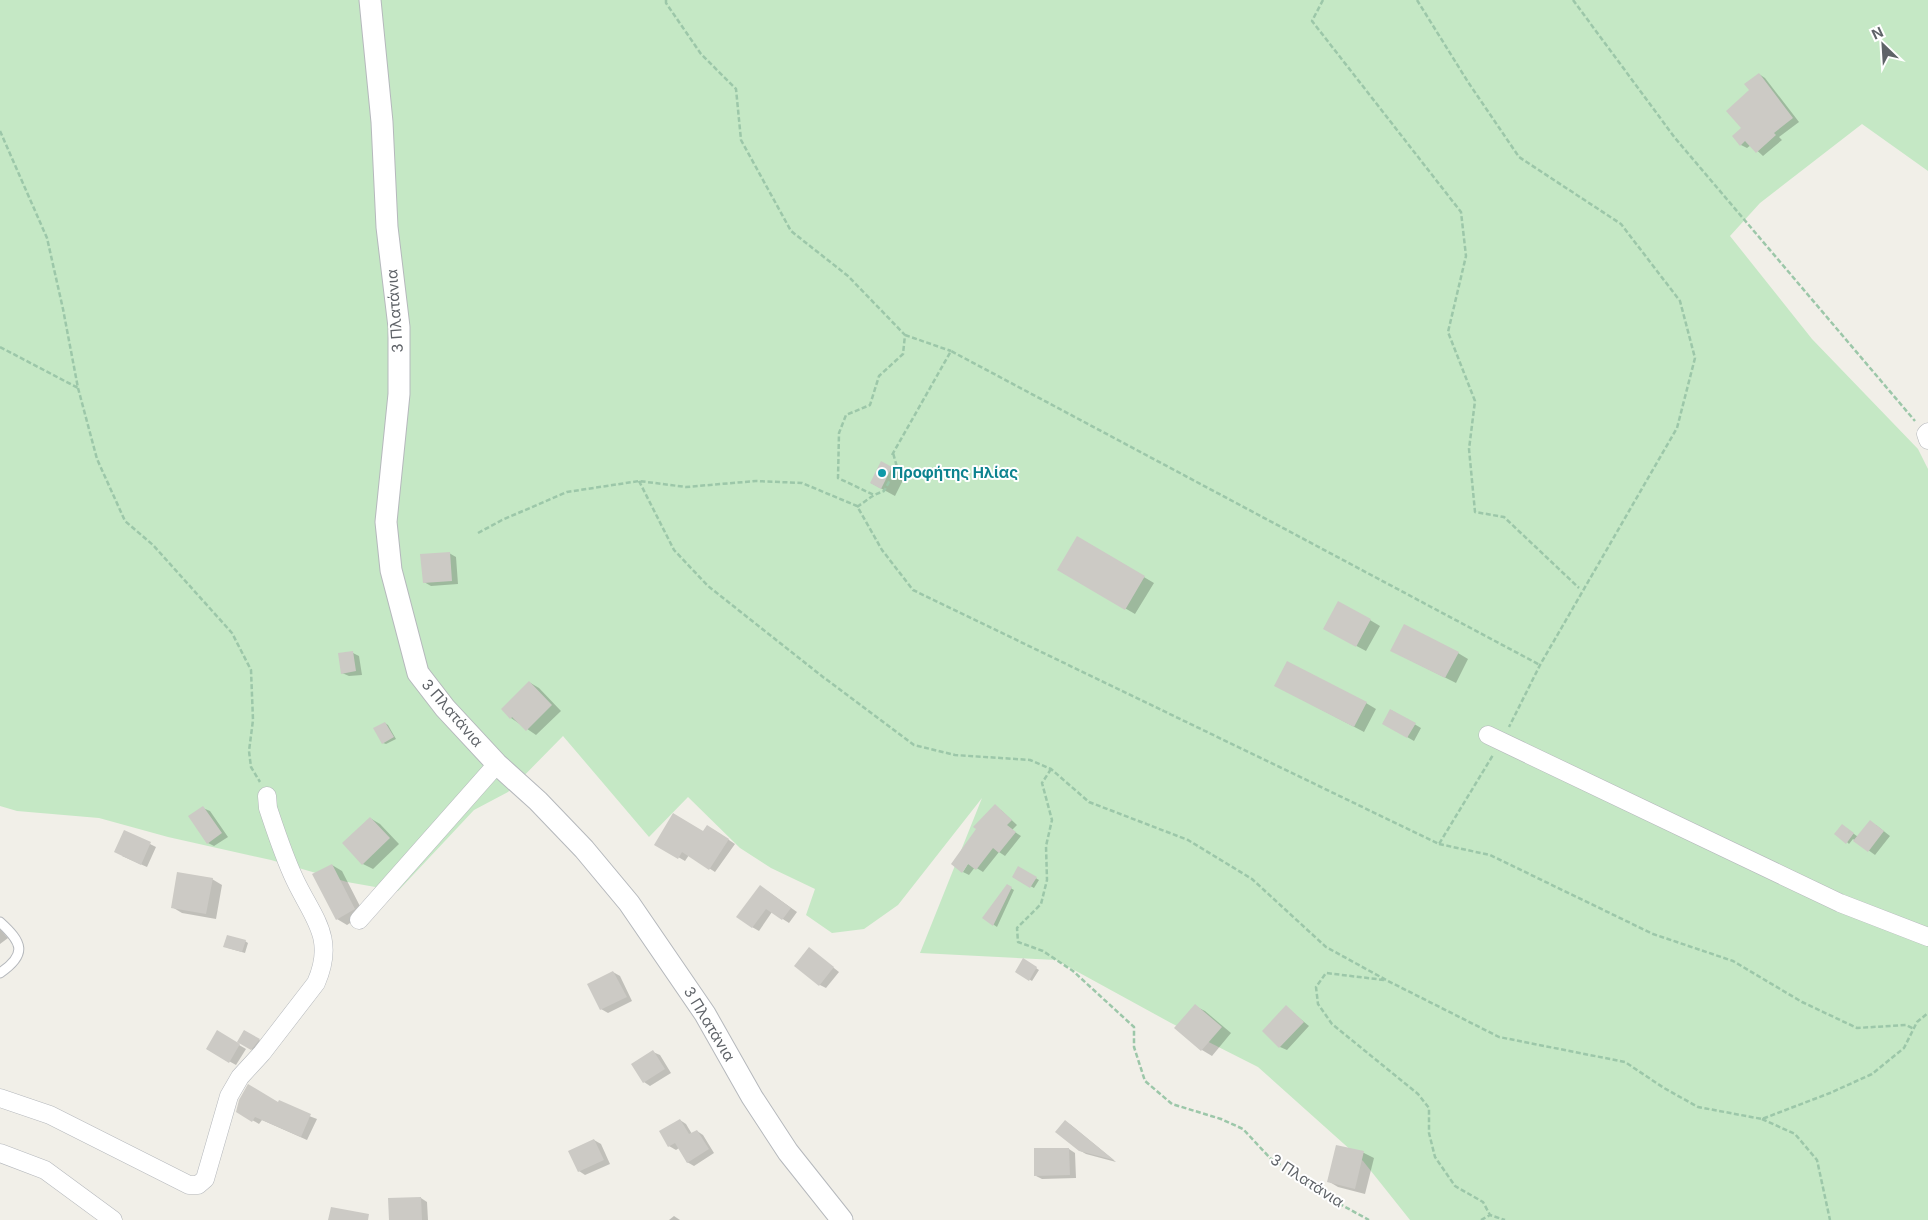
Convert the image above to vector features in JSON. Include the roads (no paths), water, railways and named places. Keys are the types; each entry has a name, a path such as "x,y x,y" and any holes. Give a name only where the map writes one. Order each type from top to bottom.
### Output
{"street":[{"name":"3 Πλατάνια","path":"370,0 382,114 388,227 399,327 399,394 386,522 391,570 418,673 445,708 497,764 584,849 629,903 704,1014 752,1097 788,1152 842,1220"},
{"path":"1495,738 1840,903 1928,937"},
{"path":"359,920 497,764"},
{"path":"0,1098 50,1114 189,1185 202,1183 208,1170 229,1096 240,1077 262,1053 316,983 322,971 324,960 320,926 295,879 268,808 267,796"},
{"path":"0,1153 45,1170 113,1220"}],"lane":[{"path":"0,922 14,935 19,947 11,966 0,973"}],"place":[{"name":"Προφήτης Ηλίας","path":"882,473"}]}
